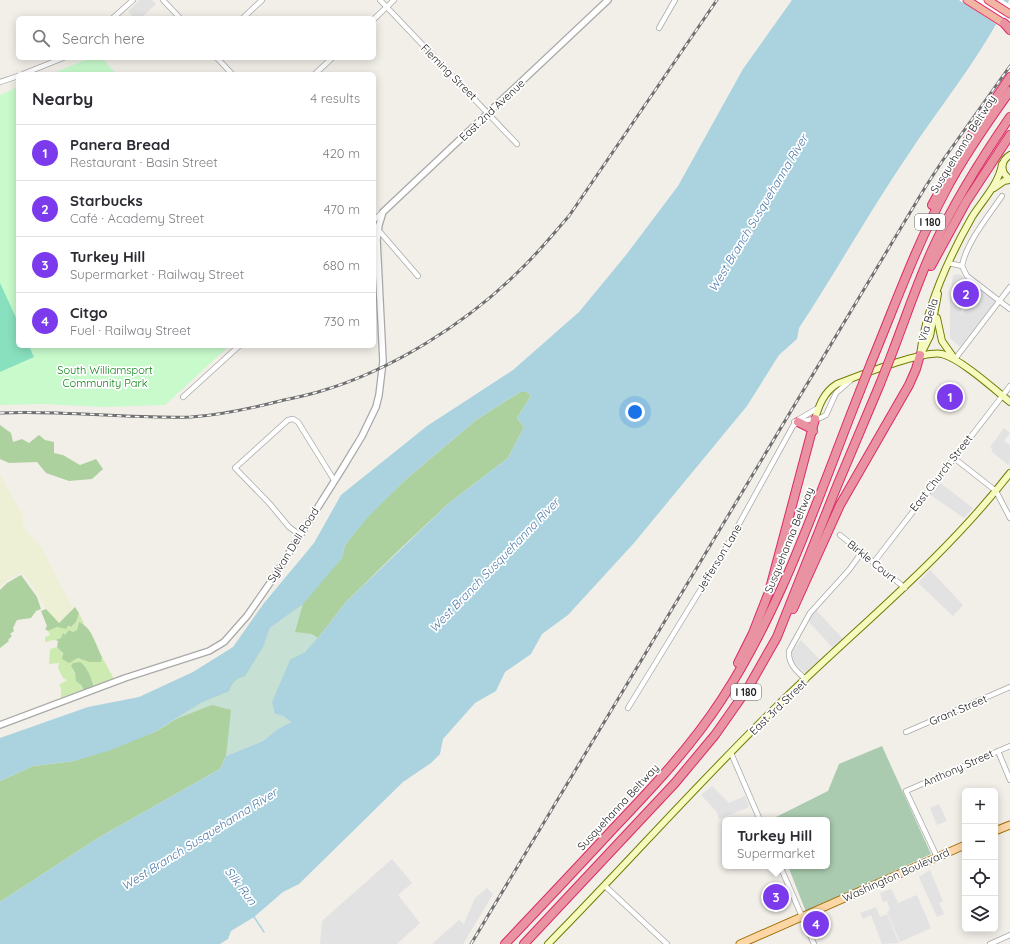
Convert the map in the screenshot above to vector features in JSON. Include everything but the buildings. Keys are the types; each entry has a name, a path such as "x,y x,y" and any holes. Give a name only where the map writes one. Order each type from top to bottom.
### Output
{"highway":[{"path":"967,0 1007,25 1010,30"},
{"path":"988,0 1010,14"},
{"path":"898,296 919,233 940,188 968,138 1010,77"},
{"name":"Susquehanna Beltway","path":"505,944 655,784 694,739 733,682 765,626 915,254 946,189 977,138 1010,91"},
{"name":"I 180","path":"524,944 675,783 715,736 748,688 777,637 942,229 972,173 1010,117"},
{"path":"908,312 954,221 1010,135"},
{"path":"777,637 794,608 840,506 909,385 920,355"},
{"path":"694,739 739,662 761,615 774,576 815,419"},
{"path":"796,424 810,428 813,431"}],"main road":[{"path":"1010,155 1002,164 1004,173 1010,179"},
{"name":"Via Bella","path":"920,355 922,336 931,304 939,288 948,262 955,247 986,194 997,180 1002,164"},
{"name":"Via Bella","path":"986,194 1004,181 1010,179"},
{"name":"Via Bella","path":"920,355 930,336 937,306 939,288"},
{"path":"937,306 939,332 947,349 955,359 1010,402"},
{"path":"815,419 818,408 834,386 920,355 935,353 955,359"},
{"name":"East 3rd Street","path":"548,944 777,706 905,588 996,492 1010,473"},
{"path":"998,830 1010,825"},
{"name":"Washington Boulevard","path":"740,944 962,846"}],"street":[{"path":"115,16 133,0"},
{"path":"163,0 178,16"},
{"path":"245,16 262,0"},
{"name":"Fleming Street","path":"380,0 441,66 518,144"},
{"path":"376,17 394,0"},
{"name":"East 2nd Avenue","path":"376,218 608,0"},
{"path":"659,28 675,0"},
{"path":"28,72 58,60"},
{"path":"219,60 230,72"},
{"path":"317,72 330,60"},
{"path":"0,82 16,77"},
{"path":"1002,196 980,227 965,256 962,266 967,276 1010,309"},
{"name":"Sylvan Dell Road","path":"0,725 124,678 198,656 219,646 234,631 256,604 371,420 379,395 384,361 377,253 378,231 383,212"},
{"path":"376,228 418,276"},
{"path":"948,262 962,266"},
{"path":"955,359 1010,287"},
{"path":"183,397 237,348"},
{"path":"796,424 826,415 836,393 856,377"},
{"name":"East Church Street","path":"874,562 1010,386"},
{"name":"Jefferson Lane","path":"628,708 723,553 796,424 794,422 798,418 818,408"},
{"path":"300,535 289,527 270,504 235,468 291,419 298,422 334,480"},
{"path":"954,458 996,492 1010,518"},
{"name":"Birkle Court","path":"840,535 905,588"},
{"path":"806,680 792,666 789,653 810,613 849,570 862,552"},
{"name":"Grant Street","path":"906,732 1010,687"},
{"name":"Anthony Street","path":"937,857 906,791 1010,746"},
{"path":"998,751 1010,780"},
{"path":"731,753 759,817"},
{"path":"781,869 814,944"},
{"path":"605,886 667,944"},
{"path":"990,944 1010,935"}],"green space":[{"path":"85,60 104,60 114,72 56,72"},
{"name":"South Williamsport Community Park","path":"16,88 16,348 227,348 165,405 105,407 42,404 0,405 0,95"},
{"path":"0,283 16,318 16,348 30,348 34,357 0,372"},
{"path":"520,392 527,392 531,396 517,418 524,427 508,458 449,503 346,602 318,638 304,653 226,756 220,769 98,838 0,902 0,781 33,766 74,761 155,732 202,702 264,645 342,558 345,545 367,517 405,480 476,420"},
{"path":"0,425 11,433 13,442 22,439 29,443 39,435 45,440 54,442 54,453 63,455 80,465 96,459 103,469 92,479 69,481 46,473 37,462 9,463 0,459"},
{"path":"0,474 23,516 23,525 29,535 36,540 42,549 73,608 59,623 50,615 27,577 21,573 9,579 0,586"},
{"path":"21,575 37,597 41,609 36,611 31,618 17,620 13,628 14,631 10,634 12,636 8,640 9,641 0,648 0,590 7,583"},
{"path":"303,604 295,632 312,634 318,638 304,653 290,660 275,714 283,716 291,722 276,730 263,741 226,756 231,710 212,705 176,719 202,702 229,691 235,681 245,676 264,645 270,628"},
{"path":"75,607 79,613 76,622 71,627 68,626 66,629 57,627 48,631 45,629 47,626 41,611 46,609 59,623"},
{"path":"79,613 84,624 79,622 77,630 73,632 69,630 62,637 45,642 45,637 50,635 48,631 57,627 71,627 76,622"},
{"path":"79,622 87,628 93,637 102,657 101,662 89,662 78,658 69,663 62,659 63,653 57,647 58,641 55,640 61,638 63,633 65,635 69,630 73,632 77,630"},
{"path":"57,647 61,649 64,660 68,661 73,661 78,658 89,662 100,662 102,657 114,679 94,688 93,682 87,670 71,666 84,692 53,703 49,702 61,698 61,688 59,685 67,680 63,678 58,668 59,663 49,664 50,649"},
{"path":"80,662 87,670 94,688 84,691 81,685 76,681 75,673 71,666 73,663"},
{"path":"882,746 931,854 806,912 789,869 830,869 830,817 776,817 828,791 839,764"}],"shaded area":[{"path":"140,0 152,0 156,4 143,16 132,16 128,11"},
{"path":"960,274 965,279 963,281 961,315 969,304 973,304 975,297 980,290 995,302 960,347 950,338 950,301 953,275"},
{"path":"1004,428 1010,433 1004,441 1010,445 1010,462 1008,465 991,451 993,449 990,447"},
{"path":"939,482 973,508 964,518 929,494"},
{"path":"930,570 963,605 953,616 918,583"},
{"path":"816,610 843,639 833,648 807,620"},
{"path":"801,640 820,660 805,673 792,661 790,654"},
{"path":"712,786 729,803 745,796 749,807 719,819 716,811 701,795"},
{"path":"939,804 947,821 937,825 930,808"},
{"path":"392,859 412,883 398,895 420,923 397,944 320,944 322,921"},
{"path":"930,870 943,901 939,903 944,914 937,917 919,877"},
{"path":"487,888 493,894 463,944 432,944 459,920 464,924 475,898"},
{"path":"890,889 892,890 898,903 917,895 931,928 900,942 887,912 890,910 887,901 883,902 880,893"},
{"path":"876,907 880,917 887,914 899,943 882,944 871,915 863,919 860,913"}],"water":[{"name":"West Branch Susquehanna River","path":"792,0 1009,0 975,59 882,195 799,328 797,339 779,355 747,406 634,543 568,615 542,634 531,654 505,672 496,691 475,703 443,739 440,754 431,763 403,782 299,884 283,892 254,917 231,931 228,939 220,944 0,944 0,902 98,838 220,769 226,756 263,741 276,730 291,722 283,716 275,714 272,702 290,660 304,653 318,638 346,602 449,503 508,458 524,427 517,418 531,396 527,392 520,392 476,420 405,480 368,517 345,545 342,558 303,604 270,628 264,645 245,676 235,681 229,691 202,702 155,732 111,750 74,761 33,766 0,781 0,738 88,707 139,697 193,672 233,647 264,603 314,543 341,495 427,426 513,370 579,312 626,255 678,186 743,69"}],"pier":[{"path":"959,0 1003,0 1010,5 1010,33"}],"waterway":[{"name":"Silk Run","path":"254,917 264,932"}],"railway":[{"path":"0,413 24,412 143,417 191,417 226,413 318,392 373,372 400,358 452,326 476,308 499,290 533,257 569,216 717,0"},
{"path":"471,944 926,186 1010,66"}],"place":[{"name":"Starbucks","path":"966,294"},
{"name":"Panera Bread","path":"950,397"},
{"name":"Turkey Hill","path":"776,897"},
{"name":"Citgo","path":"816,924"}]}
